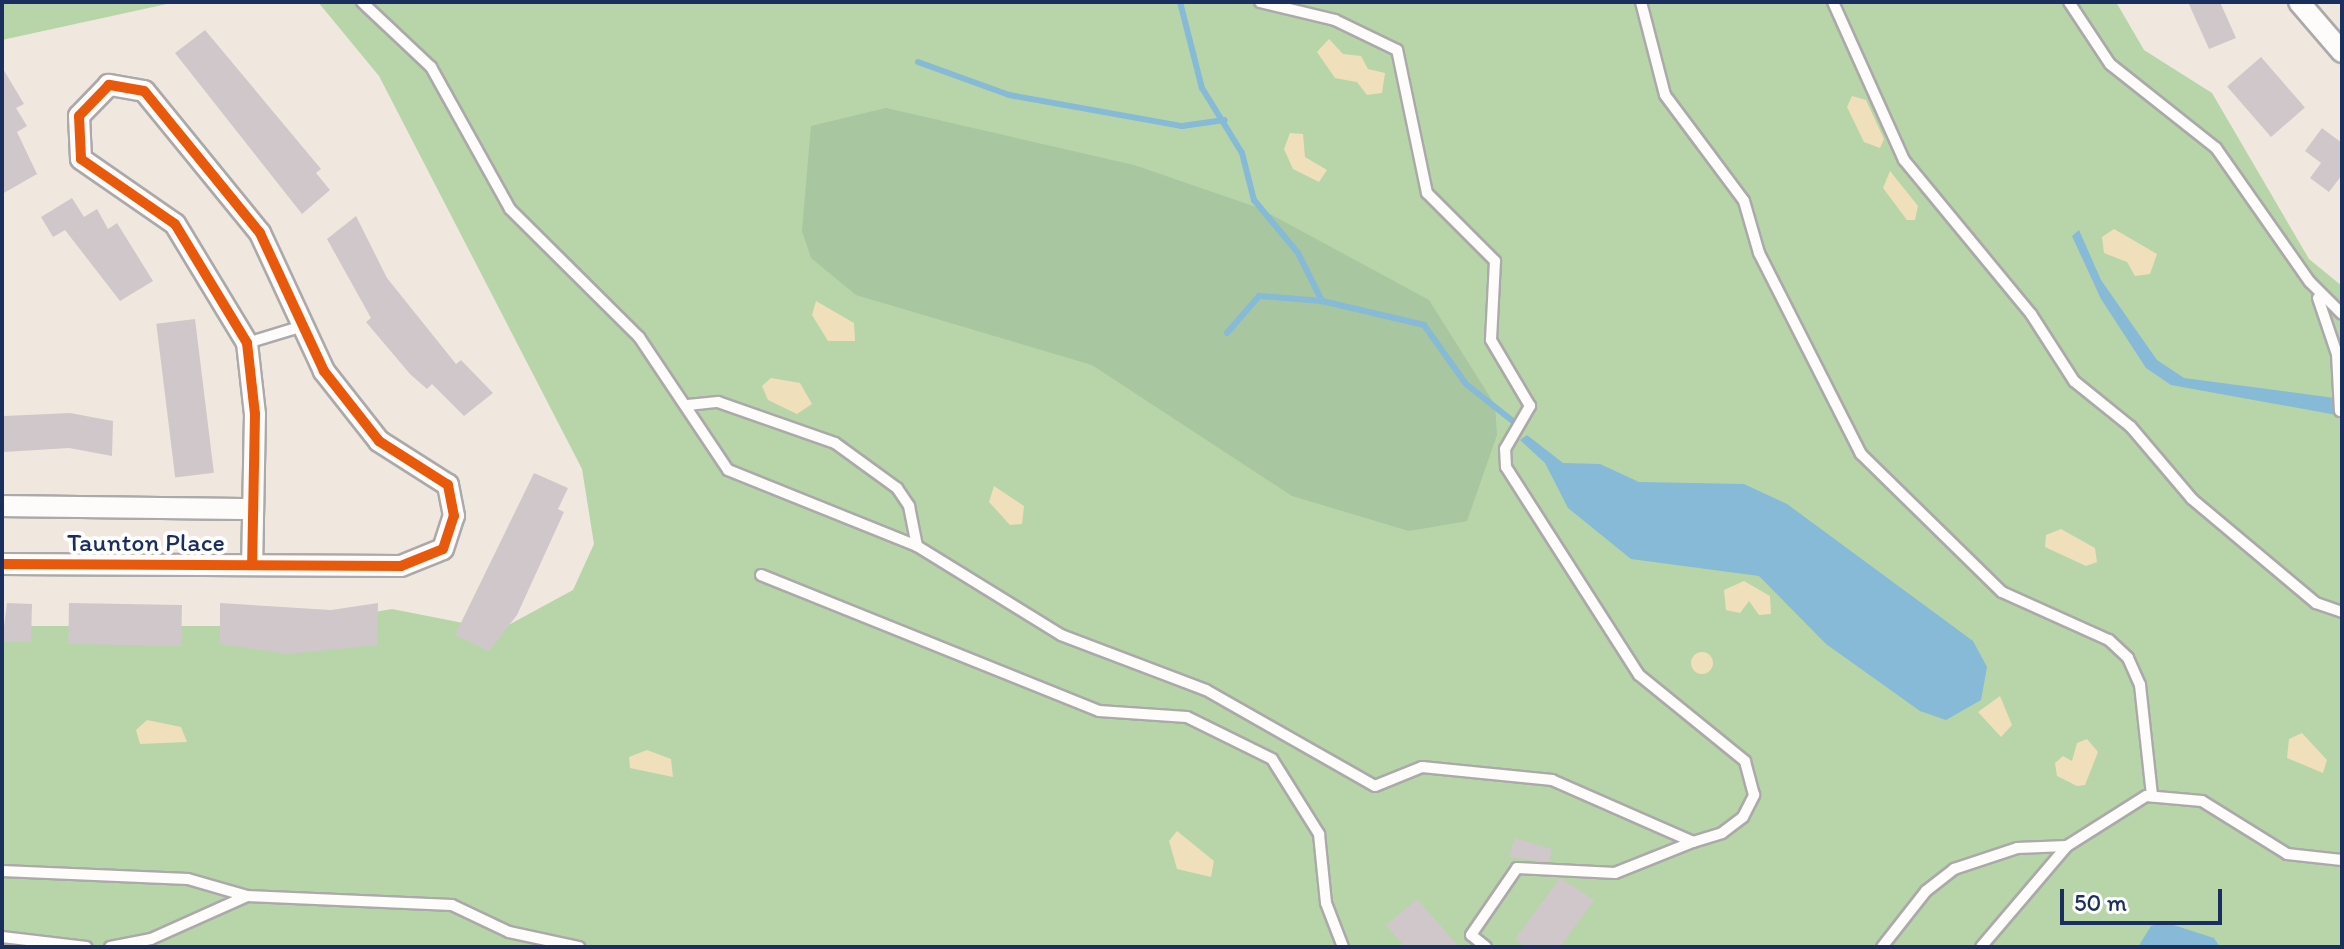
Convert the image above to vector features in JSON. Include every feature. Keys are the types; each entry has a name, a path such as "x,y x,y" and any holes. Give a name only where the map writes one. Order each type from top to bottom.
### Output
{"street":[{"path":"2299,2 2342,52"},
{"path":"252,565 255,414 247,343 175,224 81,159 79,116 109,85 144,91 260,233 303,326"},
{"name":"Taunton Place","path":"2,564 401,566 443,549 454,516 448,485 379,441 324,371 303,326"},
{"name":"Taunton Place","path":"2,506 253,509"}],"lane":[{"path":"362,2 431,67 510,209 639,337 688,405 728,470 917,546 1061,635 1206,690 1375,786 1422,767 1552,780 1693,842"},
{"path":"1260,2 1335,20 1401,56 1427,193 1495,261 1491,340 1530,406 1510,436 1506,467 1639,675 1752,772 1754,795 1743,817 1693,842 1615,873 1517,868 1471,935 1486,947"},
{"path":"1641,2 1665,95 1744,201 1759,253 1861,454 2002,592 2109,640 2128,658 2140,685 2152,796"},
{"path":"1833,2 1904,160 2031,314 2074,381 2131,427 2192,499 2316,603 2342,612"},
{"path":"2069,2 2110,64 2216,148 2310,282 2342,314"},
{"path":"2310,282 2340,375 2340,408"},
{"path":"247,343 303,326"},
{"path":"688,405 718,402 835,443 897,488 909,506 917,546"},
{"path":"761,575 1099,711 1187,717 1272,759 1294,783 1319,834 1326,903 1343,947"},
{"path":"1981,947 2067,846 2103,817 2152,796 2202,801 2287,854 2342,860"},
{"path":"1882,947 1926,891 1954,869 2017,848 2067,846"},
{"path":"2,871 188,879 247,896 452,905 509,932 579,947"},
{"path":"110,947 151,939 247,896"},
{"path":"2,937 86,947"}],"green space":[{"path":"2,2 176,2 2,40"},
{"path":"318,2 2116,2 2144,50 2212,93 2309,259 2342,286 2342,947 2,947 2,626 294,626 392,609 499,630 573,590 594,544 582,469 379,76"},
{"path":"886,108 1134,165 1259,208 1429,300 1495,405 1497,435 1467,521 1409,531 1292,496 1092,365 856,295 811,258 802,231 811,126"}],"sand":[{"path":"1329,39 1343,54 1361,56 1368,69 1385,73 1382,93 1367,95 1357,82 1335,78 1317,52"},
{"path":"1852,96 1866,100 1884,139 1880,148 1864,142 1847,107"},
{"path":"1290,133 1303,134 1305,157 1327,170 1319,182 1293,169 1284,149"},
{"path":"1890,171 1918,206 1915,220 1907,220 1883,188"},
{"path":"2114,229 2157,254 2150,274 2135,276 2127,262 2104,253 2102,237"},
{"path":"816,301 854,323 855,341 828,341 812,315"},
{"path":"771,378 800,383 812,404 797,414 768,400 762,386"},
{"path":"994,486 1024,506 1022,524 1010,525 989,502"},
{"path":"2061,529 2095,548 2097,562 2086,566 2045,547 2046,535"},
{"path":"1744,581 1770,596 1771,614 1759,615 1749,601 1740,613 1726,610 1724,590"},
{"path":"1702,652 1710,655 1713,663 1710,671 1702,674 1694,671 1691,663 1694,655"},
{"path":"2000,696 2012,725 2001,737 1978,712"},
{"path":"147,720 181,727 187,742 140,744 136,730"},
{"path":"2302,733 2327,760 2323,773 2287,758 2289,739"},
{"path":"2087,739 2098,752 2085,785 2077,786 2057,776 2055,763 2063,756 2072,761 2077,743"},
{"path":"647,750 671,759 673,777 630,768 629,757"},
{"path":"1177,831 1214,861 1211,877 1177,869 1169,841"}],"water":[{"path":"2079,230 2101,280 2157,360 2184,378 2342,399 2342,416 2171,385 2146,368 2101,299 2072,236"},
{"path":"1527,435 1563,463 1600,464 1639,482 1744,484 1787,504 1973,641 1987,667 1981,700 1946,720 1920,711 1826,644 1759,576 1631,559 1568,508 1545,463 1520,440"},
{"path":"2164,922 2214,938 2220,947 2138,947 2151,926"}],"building":[{"path":"2188,2 2220,2 2236,38 2209,49"},
{"path":"205,30 321,169 316,173 330,190 302,214 175,53"},
{"path":"2261,57 2305,108 2271,137 2227,87"},
{"path":"2,67 24,104 16,108 27,126 17,132 37,174 2,194"},
{"path":"2322,128 2342,143 2342,175 2329,192 2310,178 2321,163 2305,151"},
{"path":"72,198 84,217 97,209 108,229 117,223 153,281 120,301 65,230 53,237 41,217"},
{"path":"356,216 387,278 456,364 461,360 493,393 464,416 432,384 427,389 410,374 366,322 371,318 327,239"},
{"path":"195,319 214,473 175,478 156,324"},
{"path":"70,413 113,421 112,456 69,448 4,452 4,416"},
{"path":"534,473 568,488 558,509 564,512 517,615 489,651 455,635"},
{"path":"7,603 32,604 31,642 2,642"},
{"path":"69,603 182,605 181,646 68,644"},
{"path":"220,603 331,610 378,603 377,645 288,654 220,644"},
{"path":"1515,838 1552,849 1549,862 1509,857"},
{"path":"1560,878 1594,900 1560,947 1526,947 1515,939"},
{"path":"1417,899 1459,947 1405,947 1386,925"}],"waterway":[{"path":"1180,2 1202,88 1242,153 1254,200 1298,253 1322,301 1424,325 1466,384 1514,422"},
{"path":"918,62 1009,95 1182,126 1225,120"},
{"path":"1227,333 1259,296 1322,301"}],"cycle path":[{"path":"2,564 401,566 443,549 454,516 448,485 379,441 324,371 260,233 144,91 109,85 79,116 81,159 175,224 247,343 255,414 252,565"}]}
